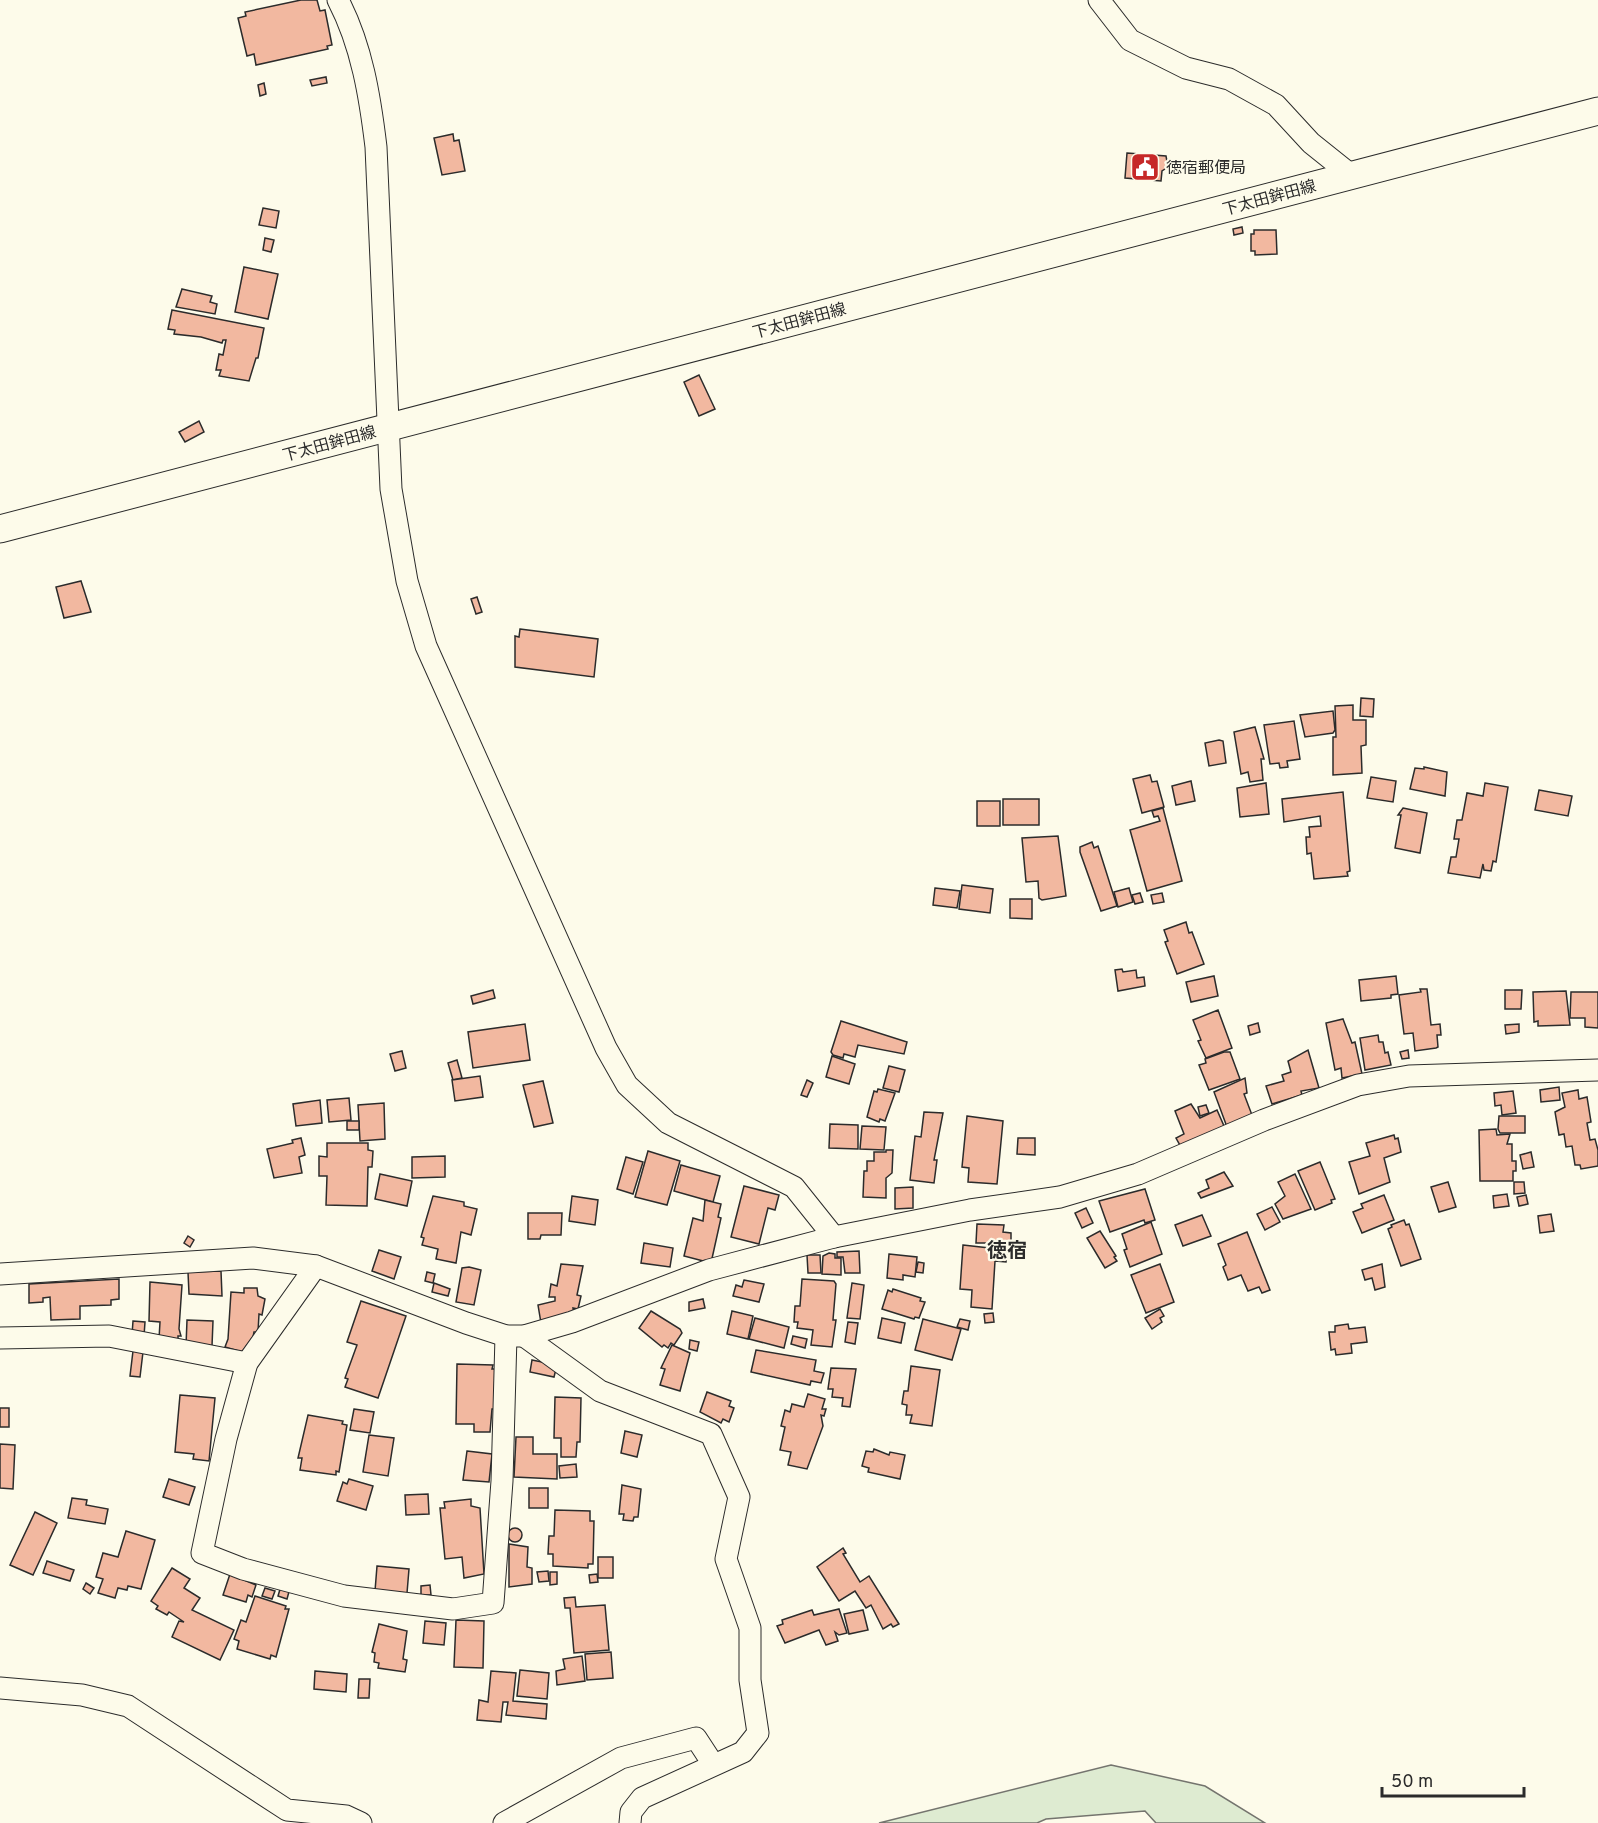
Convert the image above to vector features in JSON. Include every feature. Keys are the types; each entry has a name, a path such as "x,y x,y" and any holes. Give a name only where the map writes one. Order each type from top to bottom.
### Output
{"main road":[{"name":"下太田鉾田線","path":"0,529 1598,111"}],"street":[{"path":"338,0 364,68 371,104 376,147 391,489 407,581 426,646 601,1037 627,1085 668,1123 794,1187 834,1237"},
{"path":"1099,0 1130,40 1186,68 1229,79 1276,105 1311,143 1351,175"},
{"path":"515,1336 572,1322 709,1270 834,1237 970,1210 1060,1197 1138,1174 1264,1120 1358,1085 1409,1076 1598,1070"},
{"path":"0,1274 253,1258 316,1266 515,1336 600,1391 711,1434 739,1497 726,1559 750,1628 750,1680 759,1733 743,1752 642,1798 631,1812 630,1823"},
{"path":"316,1266 247,1363 226,1439 202,1553 243,1569 344,1596 453,1609 493,1604 515,1336"},
{"path":"0,1338 110,1336 247,1363"},
{"path":"0,1688 82,1695 128,1706 287,1810 346,1816 361,1823"},
{"path":"504,1823 621,1758 696,1738 713,1764"}],"green space":[{"path":"1111,1765 1205,1786 1265,1823 1156,1823 1145,1811 1046,1819 1037,1823 879,1823"}],"building":[{"path":"301,0 317,0 320,11 325,10 332,45 327,46 328,49 256,65 254,54 247,56 238,18 246,16 245,12"},
{"path":"326,77 327,83 312,86 310,80"},
{"path":"264,83 266,94 260,96 258,85"},
{"path":"453,134 454,141 459,140 465,171 442,175 434,138"},
{"path":"1127,153 1166,156 1168,167 1162,171 1161,181 1125,178"},
{"path":"263,208 279,211 276,228 259,225"},
{"path":"1242,227 1243,233 1234,235 1233,229"},
{"path":"1254,230 1276,230 1277,254 1255,255 1255,251 1251,251 1251,234 1254,234"},
{"path":"265,238 274,240 271,252 263,250"},
{"path":"244,267 278,274 268,319 235,312"},
{"path":"182,289 212,296 210,302 217,304 215,314 176,307"},
{"path":"172,310 264,328 258,358 256,358 249,381 219,376 221,370 216,370 219,354 223,355 226,340 222,343 201,337 174,334 175,330 168,329"},
{"path":"699,375 715,409 699,416 684,382"},
{"path":"199,421 204,432 185,442 179,432"},
{"path":"81,581 91,612 64,618 56,587"},
{"path":"477,597 482,612 476,614 471,599"},
{"path":"520,629 598,639 594,677 515,667 515,636 519,637"},
{"path":"1361,698 1374,699 1373,717 1360,716"},
{"path":"1353,705 1353,720 1366,720 1366,745 1361,746 1362,773 1333,775 1333,737 1336,737 1335,706"},
{"path":"1333,711 1335,730 1333,733 1305,737 1300,715"},
{"path":"1294,721 1300,759 1287,761 1288,767 1280,768 1279,763 1270,764 1264,725"},
{"path":"1255,727 1264,759 1261,759 1263,780 1250,782 1248,772 1241,774 1234,732"},
{"path":"1223,741 1226,763 1209,766 1205,743"},
{"path":"1424,767 1447,772 1445,796 1410,789 1415,768 1424,769"},
{"path":"1150,775 1152,782 1157,781 1164,807 1142,813 1133,779"},
{"path":"1371,777 1396,781 1393,802 1367,798"},
{"path":"1191,781 1195,801 1176,805 1172,786"},
{"path":"1266,783 1269,814 1240,817 1237,788"},
{"path":"1485,783 1508,787 1496,862 1493,861 1491,871 1484,870 1483,864 1480,878 1448,873 1451,857 1456,857 1459,839 1454,839 1457,820 1462,820 1467,793 1483,796"},
{"path":"1539,790 1572,796 1568,816 1535,810"},
{"path":"1343,792 1350,871 1347,872 1348,876 1314,879 1311,853 1307,854 1306,837 1310,837 1309,827 1321,826 1320,816 1284,822 1282,799"},
{"path":"1003,799 1039,799 1039,825 1003,825"},
{"path":"977,801 1000,801 1000,826 977,826"},
{"path":"1163,808 1182,881 1147,891 1130,830 1160,821 1158,816 1154,817 1152,811"},
{"path":"1403,808 1427,813 1420,853 1395,848 1401,815 1398,815"},
{"path":"1058,836 1066,896 1042,900 1039,898 1038,881 1026,882 1022,838"},
{"path":"1092,842 1094,848 1098,846 1117,906 1101,911 1080,852 1080,847"},
{"path":"962,885 993,889 990,913 959,909"},
{"path":"935,888 960,891 957,908 933,905"},
{"path":"1129,888 1133,902 1118,907 1114,892"},
{"path":"1140,893 1143,902 1135,904 1132,895"},
{"path":"1162,893 1164,902 1153,904 1151,895"},
{"path":"1010,899 1032,899 1032,919 1010,918"},
{"path":"1186,922 1204,964 1177,974 1165,942 1168,941 1164,930"},
{"path":"1122,969 1123,972 1136,970 1137,978 1144,977 1145,986 1118,991 1115,970"},
{"path":"1214,976 1218,996 1191,1002 1186,982"},
{"path":"1396,976 1398,994 1391,995 1391,998 1361,1001 1359,980"},
{"path":"1420,989 1427,989 1431,1025 1440,1024 1441,1035 1437,1035 1438,1047 1415,1051 1413,1033 1404,1034 1399,995 1421,992"},
{"path":"493,990 495,998 473,1004 471,996"},
{"path":"1505,990 1522,990 1521,1009 1505,1009"},
{"path":"1566,991 1570,1025 1538,1026 1538,1021 1534,1022 1533,992"},
{"path":"1571,992 1598,992 1598,1028 1585,1027 1585,1018 1570,1018"},
{"path":"1218,1010 1232,1048 1206,1058 1198,1041 1201,1040 1193,1020"},
{"path":"1343,1019 1352,1043 1355,1042 1362,1074 1342,1078 1341,1068 1335,1070 1326,1023"},
{"path":"841,1021 907,1042 904,1054 858,1045 855,1057 844,1054 843,1058 833,1055 831,1052"},
{"path":"1258,1023 1260,1032 1250,1035 1248,1026"},
{"path":"525,1024 530,1060 473,1068 468,1032"},
{"path":"1519,1024 1519,1032 1506,1034 1505,1025"},
{"path":"1378,1035 1379,1042 1383,1042 1385,1053 1388,1052 1391,1065 1365,1070 1360,1038"},
{"path":"1308,1050 1319,1088 1301,1091 1302,1095 1272,1104 1266,1086 1284,1081 1282,1075 1291,1072 1288,1061"},
{"path":"1408,1050 1409,1058 1402,1059 1400,1052"},
{"path":"402,1051 406,1068 395,1071 390,1054"},
{"path":"1230,1052 1240,1079 1209,1090 1199,1065 1206,1063 1205,1059"},
{"path":"832,1056 855,1064 849,1084 826,1077"},
{"path":"457,1060 462,1078 453,1080 448,1063"},
{"path":"889,1066 905,1070 899,1092 883,1088"},
{"path":"480,1076 483,1097 455,1101 452,1080"},
{"path":"1245,1078 1247,1093 1244,1094 1252,1115 1227,1127 1214,1092"},
{"path":"807,1080 813,1083 807,1097 801,1095"},
{"path":"543,1081 553,1123 534,1127 523,1085"},
{"path":"1559,1087 1560,1100 1541,1102 1540,1090"},
{"path":"878,1089 895,1093 885,1121 880,1119 879,1122 867,1117 874,1091 877,1092"},
{"path":"1578,1090 1579,1099 1587,1097 1591,1122 1587,1123 1590,1140 1595,1139 1598,1150 1598,1166 1581,1169 1580,1165 1575,1165 1572,1146 1566,1147 1564,1134 1559,1135 1555,1112 1565,1107 1562,1093"},
{"path":"1513,1091 1516,1113 1502,1115 1501,1105 1495,1106 1494,1093"},
{"path":"349,1098 351,1120 329,1122 327,1100"},
{"path":"320,1100 322,1123 296,1126 293,1104"},
{"path":"384,1103 385,1139 360,1141 358,1105"},
{"path":"1191,1104 1200,1118 1217,1110 1224,1126 1181,1147 1176,1138 1184,1134 1175,1111"},
{"path":"1206,1105 1209,1113 1200,1116 1198,1107"},
{"path":"924,1112 943,1113 934,1160 937,1160 934,1183 910,1180 915,1136 921,1137"},
{"path":"967,1116 1003,1121 997,1184 968,1182 969,1168 962,1167"},
{"path":"1499,1116 1525,1116 1525,1133 1500,1133"},
{"path":"347,1121 359,1121 359,1130 347,1130"},
{"path":"830,1124 858,1125 858,1149 829,1148"},
{"path":"862,1126 886,1127 884,1150 860,1149"},
{"path":"1496,1129 1497,1135 1510,1134 1507,1144 1512,1144 1512,1161 1516,1161 1513,1181 1480,1181 1479,1130"},
{"path":"1394,1135 1395,1139 1398,1138 1401,1152 1384,1158 1390,1182 1359,1194 1349,1162 1370,1156 1366,1143"},
{"path":"301,1138 305,1155 299,1157 302,1173 274,1178 267,1149 293,1143 292,1140"},
{"path":"1018,1138 1035,1138 1035,1155 1017,1154"},
{"path":"327,1143 368,1143 368,1150 373,1151 372,1167 368,1167 367,1206 326,1205 327,1176 319,1176 319,1156 327,1157"},
{"path":"886,1150 893,1150 892,1173 886,1178 886,1198 863,1197 864,1171 867,1171 867,1161 874,1161 874,1152 886,1152"},
{"path":"648,1151 680,1161 667,1205 635,1197"},
{"path":"1531,1152 1534,1167 1523,1169 1520,1155"},
{"path":"445,1156 445,1177 412,1178 412,1157"},
{"path":"626,1157 643,1162 633,1194 617,1189"},
{"path":"1320,1162 1335,1199 1331,1200 1332,1203 1315,1210 1298,1171"},
{"path":"681,1165 720,1176 713,1202 674,1191"},
{"path":"1224,1172 1233,1186 1201,1198 1198,1193 1209,1188 1206,1180"},
{"path":"380,1174 412,1181 407,1206 375,1199"},
{"path":"1295,1174 1311,1209 1283,1219 1275,1204 1285,1196 1278,1182"},
{"path":"1448,1182 1456,1207 1439,1212 1431,1187"},
{"path":"1514,1182 1524,1182 1525,1193 1514,1194"},
{"path":"744,1186 779,1195 775,1210 768,1208 759,1244 731,1237"},
{"path":"913,1187 913,1208 895,1209 895,1188"},
{"path":"1145,1189 1155,1220 1145,1223 1144,1220 1110,1232 1099,1201"},
{"path":"1507,1194 1509,1206 1494,1208 1493,1196"},
{"path":"1384,1195 1394,1220 1362,1233 1353,1212 1363,1208 1361,1204"},
{"path":"1526,1195 1528,1204 1519,1206 1517,1197"},
{"path":"433,1196 464,1202 464,1206 477,1209 471,1235 461,1232 456,1263 436,1259 438,1249 422,1245 424,1238 421,1237"},
{"path":"572,1196 598,1200 595,1225 569,1221"},
{"path":"705,1200 721,1204 718,1217 721,1218 711,1263 684,1256 693,1218 703,1221"},
{"path":"1272,1207 1280,1222 1265,1230 1257,1214"},
{"path":"1086,1208 1093,1223 1082,1228 1075,1213"},
{"path":"528,1213 562,1213 561,1235 541,1235 540,1239 528,1239"},
{"path":"1551,1214 1554,1231 1540,1233 1538,1216"},
{"path":"1202,1215 1211,1236 1183,1246 1175,1225"},
{"path":"1404,1220 1406,1225 1409,1224 1421,1259 1401,1266 1388,1229 1392,1227 1391,1225"},
{"path":"1151,1222 1162,1254 1130,1267 1124,1250 1127,1249 1122,1234"},
{"path":"977,1224 1004,1225 1003,1232 1011,1233 1011,1243 976,1243"},
{"path":"1100,1231 1117,1261 1105,1268 1087,1238"},
{"path":"1247,1232 1270,1290 1262,1293 1259,1287 1248,1291 1241,1275 1228,1280 1223,1267 1226,1265 1218,1244"},
{"path":"188,1236 194,1240 190,1247 184,1243"},
{"path":"644,1243 673,1248 670,1267 641,1263"},
{"path":"963,1245 1007,1250 1006,1262 995,1261 992,1309 971,1307 972,1290 960,1289"},
{"path":"379,1250 401,1257 394,1279 372,1271"},
{"path":"859,1251 860,1273 845,1273 843,1257 837,1257 837,1252"},
{"path":"829,1253 835,1254 835,1258 841,1258 841,1275 822,1274 823,1256"},
{"path":"889,1254 917,1257 915,1277 903,1275 903,1280 887,1278"},
{"path":"807,1255 820,1255 821,1273 808,1273"},
{"path":"918,1262 924,1263 923,1273 916,1272"},
{"path":"561,1264 583,1266 577,1295 581,1296 578,1309 573,1308 574,1317 541,1323 538,1305 555,1301 555,1297 549,1297 551,1284 557,1286"},
{"path":"1160,1264 1174,1302 1146,1313 1131,1275"},
{"path":"1382,1264 1385,1287 1375,1290 1372,1278 1365,1280 1362,1270"},
{"path":"462,1268 481,1270 474,1305 456,1302"},
{"path":"221,1271 222,1296 189,1294 188,1272"},
{"path":"427,1272 435,1274 433,1283 425,1281"},
{"path":"119,1279 119,1299 111,1300 111,1305 80,1306 80,1319 51,1320 50,1297 43,1298 43,1302 29,1303 29,1284"},
{"path":"802,1279 834,1281 836,1284 833,1320 836,1320 832,1347 811,1345 813,1330 797,1328 798,1322 794,1322 795,1306 800,1306"},
{"path":"744,1280 764,1284 759,1302 733,1296 736,1285 742,1287"},
{"path":"150,1282 182,1285 179,1329 181,1336 178,1336 178,1340 159,1339 160,1322 149,1321"},
{"path":"434,1283 450,1289 448,1296 432,1292"},
{"path":"852,1283 864,1285 860,1319 847,1318"},
{"path":"244,1288 257,1288 258,1296 265,1299 262,1315 259,1314 258,1332 254,1332 242,1352 225,1347 228,1339 231,1292 244,1293"},
{"path":"893,1289 921,1298 920,1301 925,1302 919,1318 914,1319 882,1309 888,1290 892,1292"},
{"path":"703,1299 705,1308 689,1311 689,1302"},
{"path":"361,1301 406,1316 378,1398 345,1387 348,1379 345,1378 357,1345 347,1342"},
{"path":"1160,1309 1164,1316 1160,1318 1162,1322 1152,1329 1145,1318"},
{"path":"651,1311 680,1329 682,1333 674,1345 671,1343 668,1348 664,1345 662,1347 639,1328"},
{"path":"732,1311 753,1316 748,1339 727,1334"},
{"path":"993,1313 994,1322 985,1323 984,1314"},
{"path":"755,1318 789,1327 784,1348 749,1339"},
{"path":"882,1318 905,1323 901,1343 878,1338"},
{"path":"923,1319 961,1329 952,1360 915,1350"},
{"path":"960,1319 970,1321 968,1330 957,1327"},
{"path":"187,1320 213,1321 212,1346 186,1346"},
{"path":"133,1321 145,1322 144,1336 132,1335"},
{"path":"848,1322 858,1323 855,1344 845,1342"},
{"path":"1348,1324 1349,1329 1365,1327 1367,1342 1351,1344 1352,1353 1336,1355 1335,1349 1331,1350 1329,1332 1335,1332 1335,1326"},
{"path":"793,1336 807,1339 805,1348 791,1344"},
{"path":"690,1340 699,1342 697,1351 689,1349"},
{"path":"672,1345 690,1353 680,1391 660,1385 665,1369 661,1368"},
{"path":"756,1350 816,1360 814,1371 824,1373 821,1383 811,1381 810,1385 751,1372"},
{"path":"133,1351 143,1352 140,1377 130,1376"},
{"path":"532,1360 557,1365 554,1377 530,1372"},
{"path":"457,1364 493,1365 492,1369 495,1369 495,1409 492,1409 490,1432 474,1432 474,1424 456,1424"},
{"path":"911,1366 940,1370 932,1426 910,1423 912,1415 906,1415 907,1405 902,1404 904,1391 908,1391"},
{"path":"831,1368 856,1369 850,1407 842,1406 843,1398 832,1397 833,1389 828,1389"},
{"path":"707,1392 731,1401 729,1406 734,1408 729,1422 723,1419 721,1423 700,1412"},
{"path":"808,1394 825,1399 822,1409 826,1409 824,1416 821,1415 823,1426 807,1469 788,1465 791,1452 780,1450 785,1427 781,1426 785,1410 790,1412 792,1404 804,1407"},
{"path":"180,1395 215,1398 209,1461 193,1459 194,1454 175,1452"},
{"path":"555,1397 581,1398 580,1442 577,1442 576,1457 561,1457 561,1438 554,1438"},
{"path":"0,1408 9,1408 9,1427 0,1427"},
{"path":"354,1409 374,1412 370,1433 350,1430"},
{"path":"308,1415 343,1421 342,1424 347,1425 339,1472 336,1471 336,1475 300,1470 302,1458 298,1458"},
{"path":"625,1431 642,1435 637,1457 621,1453"},
{"path":"369,1435 394,1438 388,1476 363,1472"},
{"path":"516,1437 533,1437 533,1454 557,1454 557,1479 514,1477"},
{"path":"0,1444 15,1445 13,1489 0,1488"},
{"path":"874,1449 889,1455 890,1452 905,1455 900,1479 868,1472 869,1468 862,1466 866,1451 873,1452"},
{"path":"467,1451 492,1454 489,1482 463,1480"},
{"path":"576,1464 577,1477 560,1478 559,1466"},
{"path":"169,1479 195,1487 189,1505 163,1497"},
{"path":"349,1479 373,1486 366,1510 337,1501 343,1482 347,1484"},
{"path":"622,1485 641,1489 638,1517 634,1517 633,1521 623,1520 624,1514 619,1514"},
{"path":"529,1488 548,1488 548,1508 529,1508"},
{"path":"428,1494 429,1514 406,1515 405,1495"},
{"path":"72,1498 87,1500 86,1505 108,1509 105,1524 68,1518"},
{"path":"471,1499 471,1506 480,1508 484,1574 464,1578 462,1557 445,1559 440,1508 445,1508 444,1502"},
{"path":"555,1510 590,1511 590,1521 594,1521 593,1564 588,1564 588,1568 553,1566 553,1554 548,1554 549,1536 554,1536"},
{"path":"35,1512 57,1523 33,1575 10,1565"},
{"path":"515,1528 520,1530 522,1535 520,1540 515,1542 510,1540 508,1535 510,1530"},
{"path":"126,1531 155,1540 141,1589 128,1586 127,1590 118,1588 115,1598 98,1593 103,1579 96,1577 103,1553 118,1557"},
{"path":"509,1544 528,1547 527,1567 532,1568 532,1584 509,1587"},
{"path":"843,1548 846,1553 843,1554 860,1582 869,1576 899,1624 893,1627 891,1624 883,1629 871,1605 866,1608 855,1591 839,1601 817,1567"},
{"path":"598,1557 613,1557 613,1578 598,1578"},
{"path":"47,1561 74,1570 70,1581 43,1573"},
{"path":"377,1566 409,1569 407,1593 375,1591"},
{"path":"172,1568 190,1579 184,1588 200,1598 192,1610 234,1630 220,1660 172,1637 179,1621 184,1622 169,1612 167,1615 156,1609 158,1606 151,1601"},
{"path":"548,1571 549,1581 539,1582 537,1572"},
{"path":"550,1572 557,1572 557,1584 550,1585"},
{"path":"230,1574 256,1585 252,1597 248,1595 246,1602 223,1595"},
{"path":"597,1574 598,1582 590,1583 589,1575"},
{"path":"86,1583 94,1588 90,1594 83,1589"},
{"path":"430,1585 431,1595 421,1595 421,1586"},
{"path":"281,1586 290,1588 287,1599 278,1596"},
{"path":"265,1588 275,1591 272,1599 262,1596"},
{"path":"255,1596 289,1609 276,1657 271,1655 270,1659 237,1649 239,1641 234,1639 241,1620 246,1622"},
{"path":"575,1597 576,1607 605,1605 609,1650 574,1653 570,1608 565,1608 564,1598"},
{"path":"839,1609 847,1633 839,1635 835,1632 838,1641 826,1645 819,1630 785,1643 777,1626 783,1624 782,1620 812,1610 814,1615"},
{"path":"863,1610 868,1630 849,1634 844,1614"},
{"path":"456,1620 484,1621 483,1668 454,1667"},
{"path":"425,1621 446,1623 444,1645 423,1643"},
{"path":"379,1624 407,1631 403,1659 407,1660 405,1672 378,1668 379,1663 374,1662 375,1653 372,1652"},
{"path":"611,1652 613,1678 587,1680 585,1654"},
{"path":"582,1656 585,1681 557,1685 556,1671 565,1669 563,1659"},
{"path":"520,1670 549,1673 547,1699 517,1696"},
{"path":"315,1671 347,1674 346,1692 314,1689"},
{"path":"491,1671 516,1673 513,1701 547,1704 546,1719 506,1715 508,1702 503,1702 501,1722 477,1720 479,1700 488,1702"},
{"path":"359,1679 370,1679 369,1698 358,1698"}],"place":[{"name":"徳宿郵便局","path":"1145,167"}],"district":[{"name":"徳宿","path":"1007,1250"}]}
